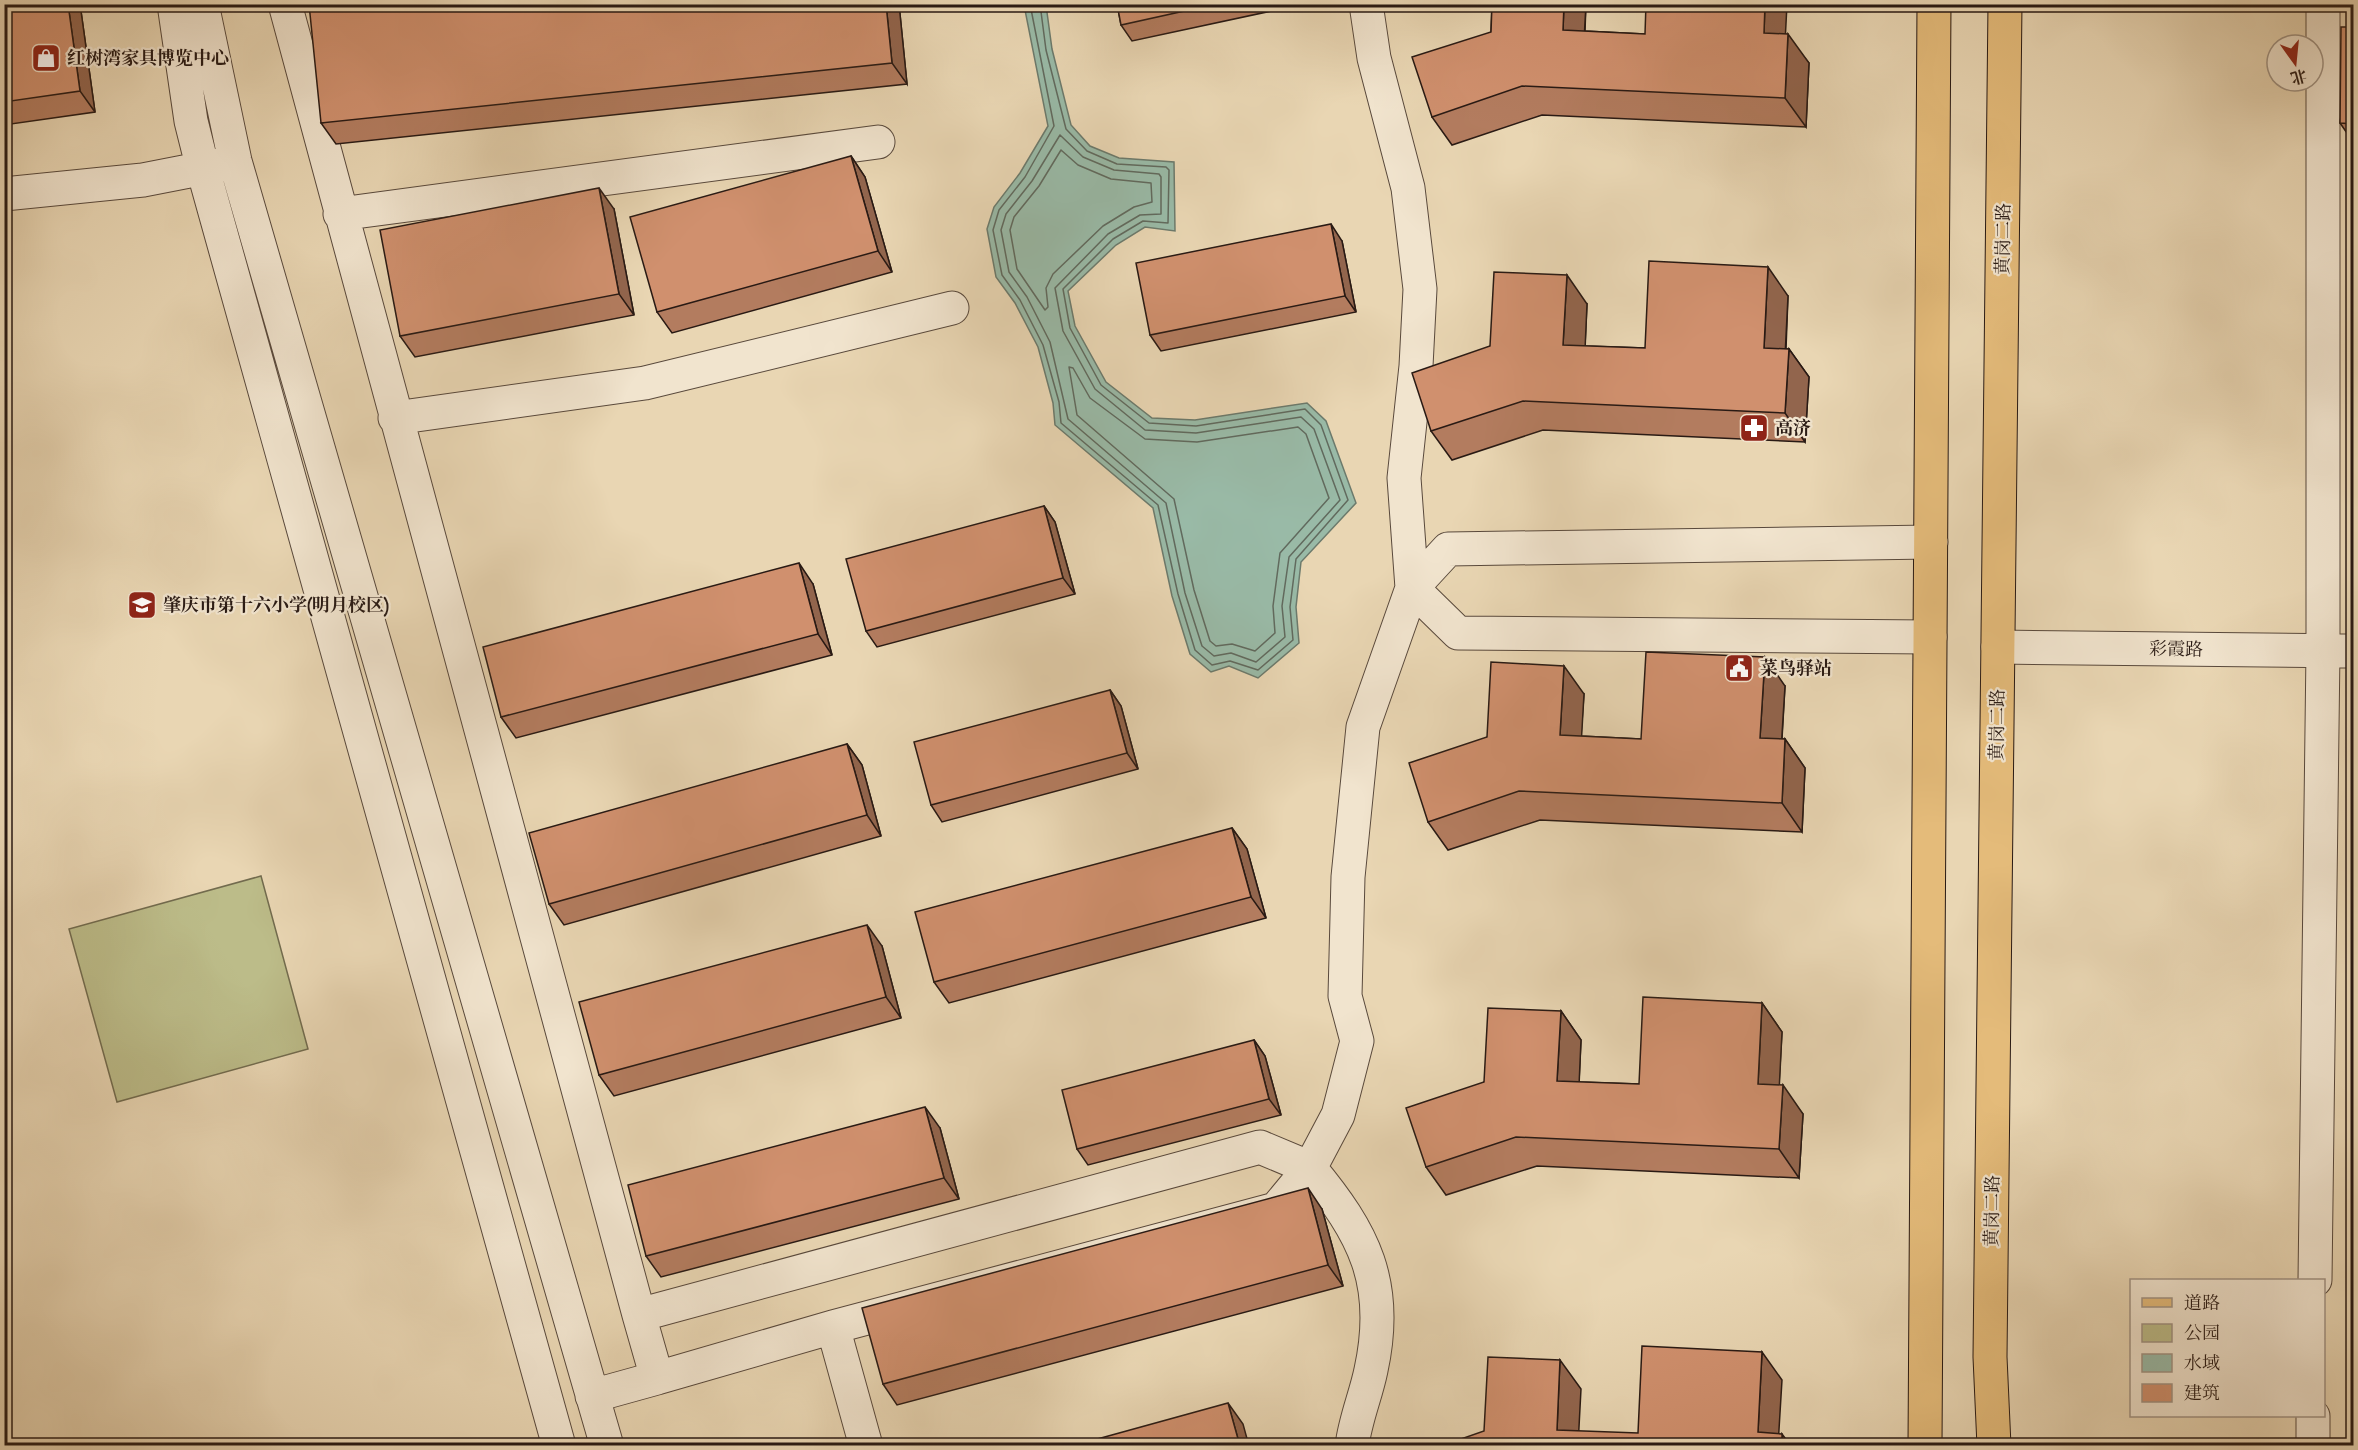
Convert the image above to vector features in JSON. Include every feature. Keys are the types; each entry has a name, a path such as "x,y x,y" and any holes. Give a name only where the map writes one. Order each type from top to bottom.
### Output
{"main road":[{"path":"1925,1446 1934,4"},
{"name":"黄岗二路","path":"1994,1446 1990,1358 2005,4"}],"street":[{"path":"174,4 191,121 203,170 559,1446"},
{"path":"202,4 235,161 607,1446"},
{"path":"285,4 395,418 657,1378"},
{"path":"1366,4 1374,58 1408,188 1420,289 1416,366 1404,478 1412,588 1458,633 1930,637"},
{"path":"2315,1279 2338,651 2323,4"},
{"path":"340,214 878,142"},
{"path":"4,194 143,180 203,170 235,161"},
{"path":"395,418 645,383 952,308"},
{"path":"592,1396 833,1327 1276,1209 1310,1168 1338,1115 1357,1041 1345,996 1348,878 1363,727 1412,588 1448,549 1931,542"},
{"name":"彩霞路","path":"1998,647 2338,651"},
{"path":"639,1316 1260,1146 1310,1168 1342,1206 1367,1254 1379,1310 1372,1368 1352,1446"},
{"path":"833,1327 866,1446"},
{"path":"2313,1417 2313,1446"}],"green space":[{"path":"261,876 308,1049 117,1102 69,929"}],"water":[{"path":"1024,5 1046,5 1052,49 1071,125 1090,146 1119,158 1174,162 1175,231 1145,227 1116,245 1068,291 1075,326 1106,382 1152,418 1195,420 1307,403 1326,421 1356,503 1301,562 1296,607 1299,643 1258,678 1229,666 1211,672 1190,654 1172,596 1153,508 1055,425 1053,403 1038,347 1015,303 996,277 987,229 994,207 1020,173 1048,126"}],"building":[{"name":"红树湾家具博览中心","path":"4,4 68,4 80,91 4,102"},
{"path":"309,4 886,4 892,63 321,123"},
{"path":"1117,4 1216,4 1121,25"},
{"path":"1492,4 1564,4 1563,30 1645,34 1646,4 1765,4 1764,33 1788,34 1785,98 1522,86 1432,117 1412,57 1491,32"},
{"path":"2341,27 2354,27 2354,124 2340,123"},
{"path":"851,156 878,251 657,312 630,217"},
{"path":"599,188 619,294 400,336 380,230"},
{"path":"1331,224 1345,296 1150,335 1136,263"},
{"path":"1649,261 1768,267 1764,348 1789,349 1785,413 1523,401 1431,431 1412,373 1490,346 1494,272 1567,275 1563,345 1645,348"},
{"path":"2352,343 2354,343 2354,481 2348,480"},
{"path":"1044,506 1063,578 866,631 846,559"},
{"path":"799,563 818,634 501,717 483,647"},
{"path":"1646,652 1765,657 1760,738 1785,739 1782,803 1519,791 1428,822 1409,763 1487,737 1491,662 1564,666 1560,735 1641,739"},
{"path":"1110,690 1127,753 931,805 914,742"},
{"path":"847,744 867,815 549,904 529,833"},
{"path":"1232,828 1251,897 934,982 915,912"},
{"path":"867,925 886,997 599,1075 579,1002"},
{"path":"1643,997 1762,1003 1758,1084 1783,1085 1779,1149 1516,1137 1426,1167 1406,1108 1484,1082 1488,1008 1561,1011 1557,1081 1639,1084"},
{"path":"1254,1040 1269,1099 1077,1149 1062,1090"},
{"path":"925,1107 944,1178 646,1256 628,1185"},
{"path":"1308,1188 1328,1265 883,1384 862,1308"},
{"path":"1642,1346 1762,1352 1758,1432 1782,1434 1782,1446 1441,1446 1484,1431 1488,1357 1560,1360 1557,1430 1638,1433"},
{"path":"1228,1403 1240,1446 1072,1446"}],"place":[{"name":"红树湾家具博览中心","path":"46,58"},
{"name":"高济","path":"1754,428"},
{"name":"肇庆市第十六小学(明月校区)","path":"142,605"},
{"name":"菜鸟驿站","path":"1739,668"}]}
